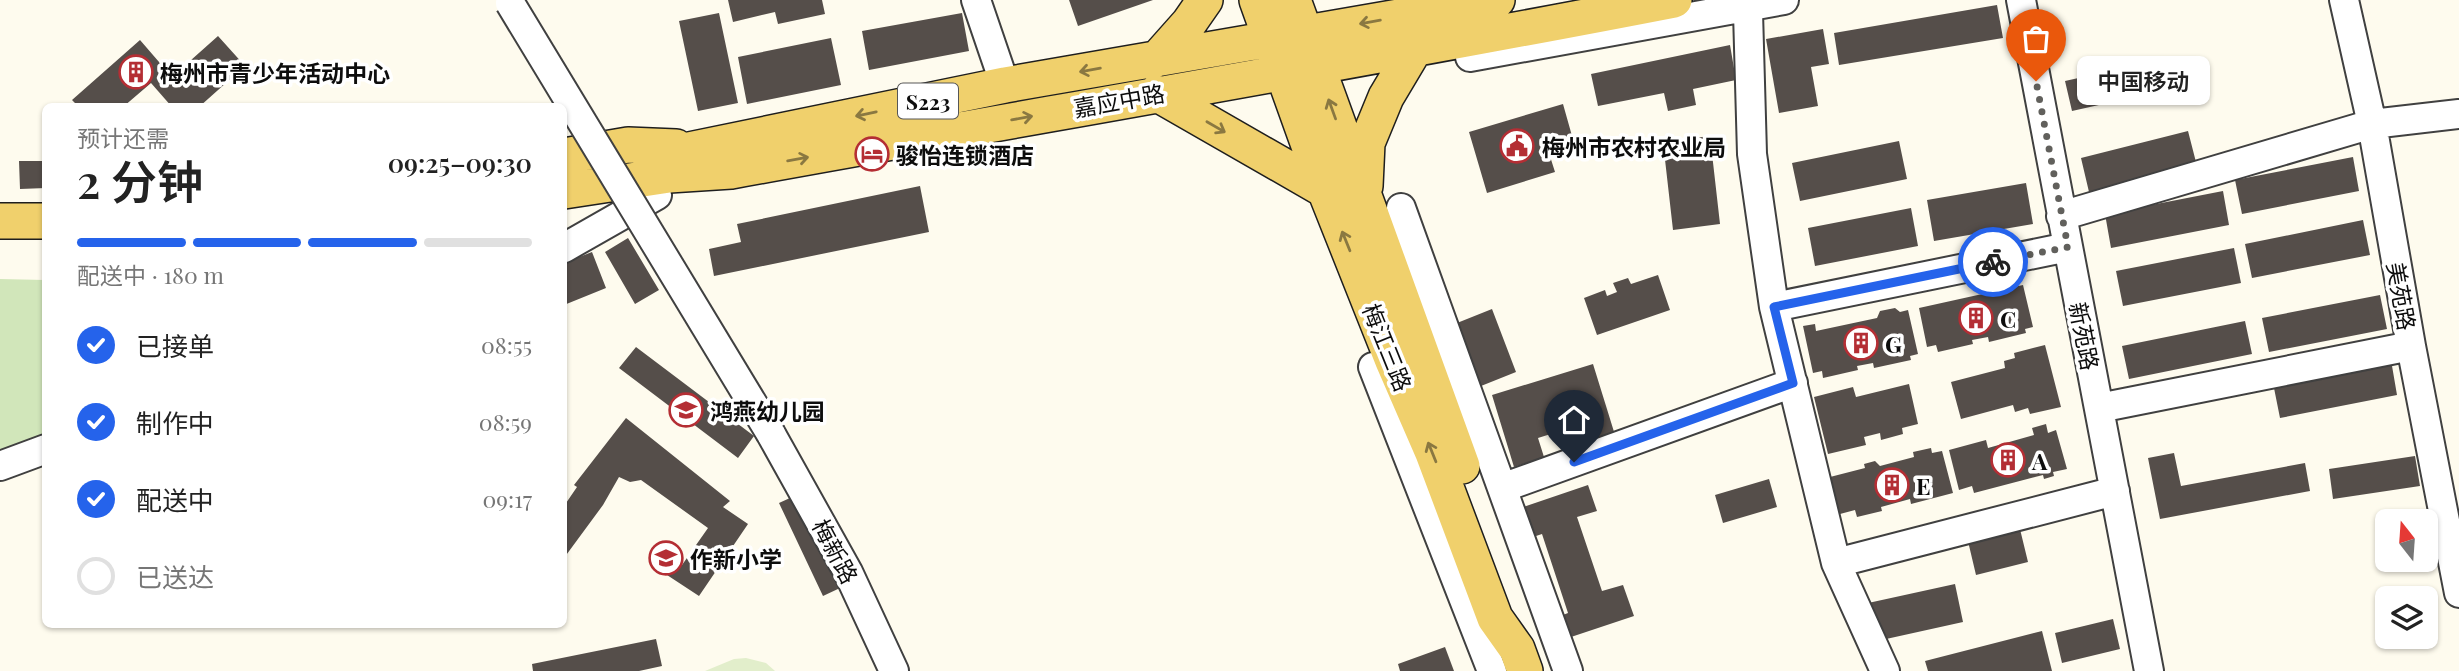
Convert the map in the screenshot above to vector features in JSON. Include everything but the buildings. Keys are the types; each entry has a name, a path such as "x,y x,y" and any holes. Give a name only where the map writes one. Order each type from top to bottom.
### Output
{"main road":[{"path":"1157,59 1189,23 1205,0"},
{"name":"梅江三路","path":"1257,0 1325,190 1433,453 1511,664"},
{"name":"梅江三路","path":"1293,0 1516,611 1511,664"},
{"name":"嘉应中路","path":"567,174 1005,85 1305,33 1427,5 1497,0"},
{"name":"嘉应中路","path":"567,191 669,175 731,171 1156,93 1414,50 1674,0"},
{"path":"1364,196 1367,143 1386,97 1414,50"},
{"path":"1156,93 1325,190"},
{"path":"567,155 628,145 701,148"},
{"path":"567,210 657,195 731,171"},
{"path":"0,221 42,221"},
{"path":"0,244 42,243"}],"street":[{"path":"976,0 1005,85"},
{"path":"1470,57 1784,0"},
{"name":"新苑路","path":"2021,0 2150,671"},
{"name":"美苑路","path":"2344,0 2372,124 2411,346 2459,593"},
{"name":"梅新路","path":"510,1 771,434 848,572 894,671"},
{"path":"1748,12 1752,154 1774,307 1836,563 1885,671"},
{"path":"2061,216 2372,124 2459,114"},
{"path":"567,246 657,195"},
{"path":"1401,208 1568,671"},
{"path":"1774,307 2068,247"},
{"path":"2099,408 2411,346"},
{"path":"1373,367 1511,664"},
{"path":"1502,488 1793,383"},
{"path":"0,466 42,450"},
{"path":"1836,563 2115,491"}],"green space":[{"path":"0,279 42,280 42,457 0,478"},
{"path":"746,658 766,663 775,671 705,671 734,659"}],"way so far":[{"path":"1993,262 2068,247 2036,81"}],"place":[{"name":"梅州市青少年活动中心","path":"136,72"},
{"name":"中国移动","path":"2036,81"},
{"name":"梅州市农村农业局","path":"1517,146"},
{"name":"骏怡连锁酒店","path":"872,154"},
{"name":"C","path":"1976,318"},
{"name":"G","path":"1861,343"},
{"name":"鸿燕幼儿园","path":"686,410"},
{"name":"A","path":"2008,460"},
{"name":"E","path":"1892,485"},
{"name":"作新小学","path":"666,558"}],"route":[{"path":"1574,462 1793,383 1774,307 1993,262"}]}
